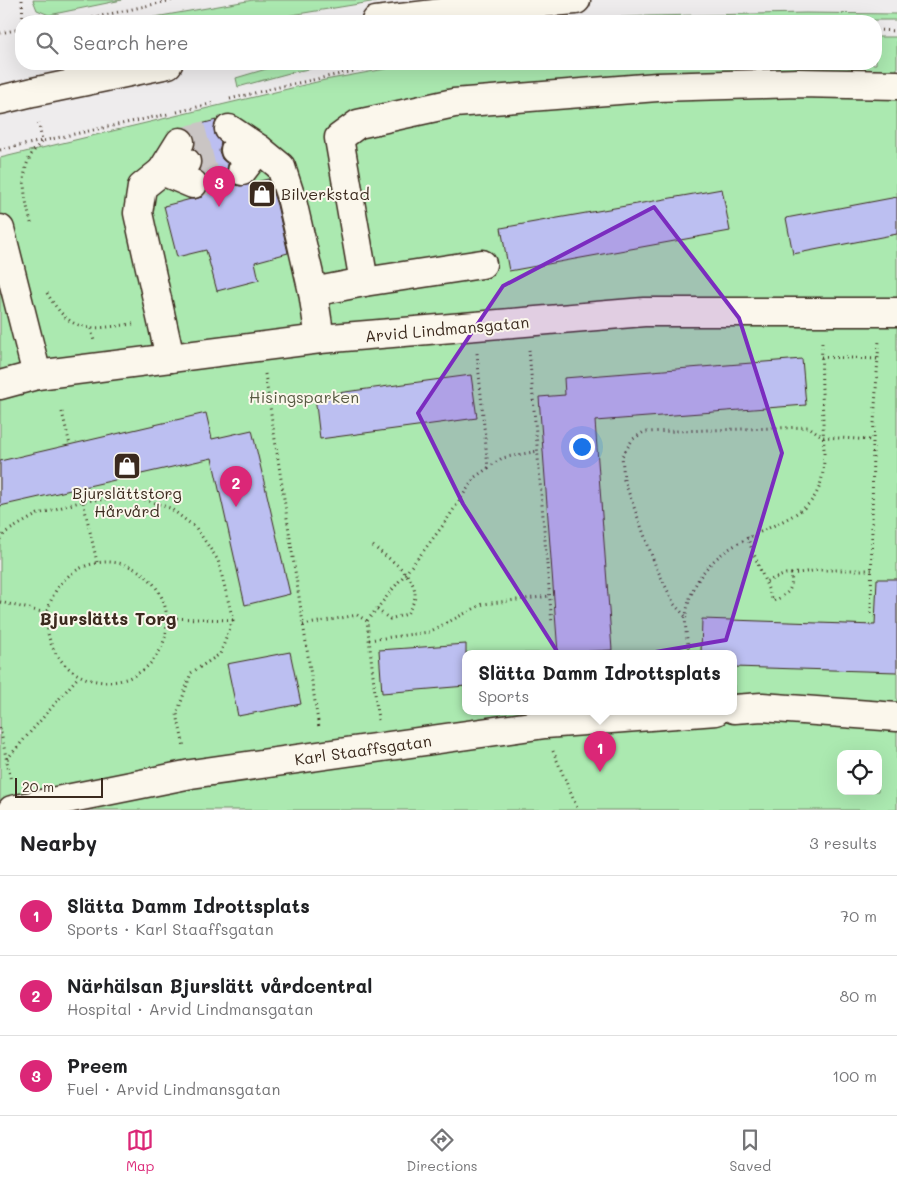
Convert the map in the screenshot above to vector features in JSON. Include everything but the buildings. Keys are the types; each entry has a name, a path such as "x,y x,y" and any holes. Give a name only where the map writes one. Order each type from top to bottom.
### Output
{"street":[{"path":"426,15 500,6 576,0"},
{"path":"0,100 140,70"},
{"path":"364,282 339,138 358,124 454,103 648,88 799,83 897,85"},
{"path":"241,150 281,167 292,200 313,292 320,340"},
{"path":"170,358 138,213 142,187 180,165"},
{"path":"0,229 37,375"},
{"path":"313,292 364,282 482,264"},
{"name":"Arvid Lindmansgatan","path":"0,385 37,375 320,340 644,312 897,312"},
{"path":"737,709 762,707 897,717"},
{"name":"Karl Staaffsgatan","path":"12,799 545,724 663,715"}],"path":[{"path":"22,0 23,15"},
{"path":"105,15 172,0"},
{"path":"0,33 15,30"},
{"path":"882,30 897,30"},
{"path":"0,150 131,123 280,86 359,70"},
{"path":"32,230 23,193 25,175 29,157 42,142"},
{"path":"45,284 47,293 59,312 74,325 92,329 133,324"},
{"path":"473,326 488,468"},
{"path":"689,650 686,617 694,589 713,561 728,548 747,537 791,517 810,502 817,493 823,470 822,332"},
{"path":"871,613 873,440 879,335"},
{"path":"529,343 552,624"},
{"path":"821,357 878,358"},
{"path":"264,371 320,734"},
{"path":"62,412 70,445"},
{"path":"686,617 674,604 656,567 624,480 622,456 633,439 644,432 809,427 823,437 873,440"},
{"path":"378,723 367,621 444,524 475,477 502,458 538,451"},
{"path":"80,488 97,562"},
{"path":"0,539 6,532 38,514 83,501 137,497 170,508 196,528 218,560 233,620 220,654 192,673 177,714 191,774"},
{"path":"747,537 774,601 786,596 791,586 791,574"},
{"path":"373,546 405,574 413,584 415,597 407,614 390,619 376,609"},
{"path":"97,562 122,563 144,574 161,594 167,618 163,643 150,664 128,678 104,682 79,676 60,660 48,638 46,612 55,589 73,571 97,562"},
{"path":"766,582 786,574 820,570 872,570"},
{"path":"369,640 429,632 483,604 550,596"},
{"path":"0,602 46,612"},
{"path":"303,625 356,615 367,621"},
{"path":"167,618 233,620"},
{"path":"7,759 79,676"},
{"path":"545,724 550,744 578,810"},
{"path":"0,728 7,759 12,799"}],"highlighted area":[{"path":"654,207 739,318 782,453 726,640 567,667 463,504 418,413 503,286"}],"green space":[{"path":"33,0 122,0 49,15 37,10"},
{"path":"253,0 383,0 292,15 167,15"},
{"path":"897,14 897,20 882,20 882,15 701,15"},
{"name":"Hisingsparken","path":"882,37 897,37 897,810 0,810 0,158 325,80 380,70 882,70"},
{"path":"263,70 304,70 238,87 236,78"}],"tunnel":[{"path":"180,142 229,129"},
{"path":"186,162 235,150"},
{"path":"193,184 242,171"}],"place":[{"name":"Bilverkstad","path":"262,194"},
{"name":"Preem","path":"219,207"},
{"name":"Bjurslättstorg Hårvård","path":"127,466"},
{"name":"Närhälsan Bjurslätt vårdcentral","path":"236,507"},
{"name":"Slätta Damm Idrottsplats","path":"600,772"}],"district":[{"name":"Bjurslätts Torg","path":"108,619"}]}
